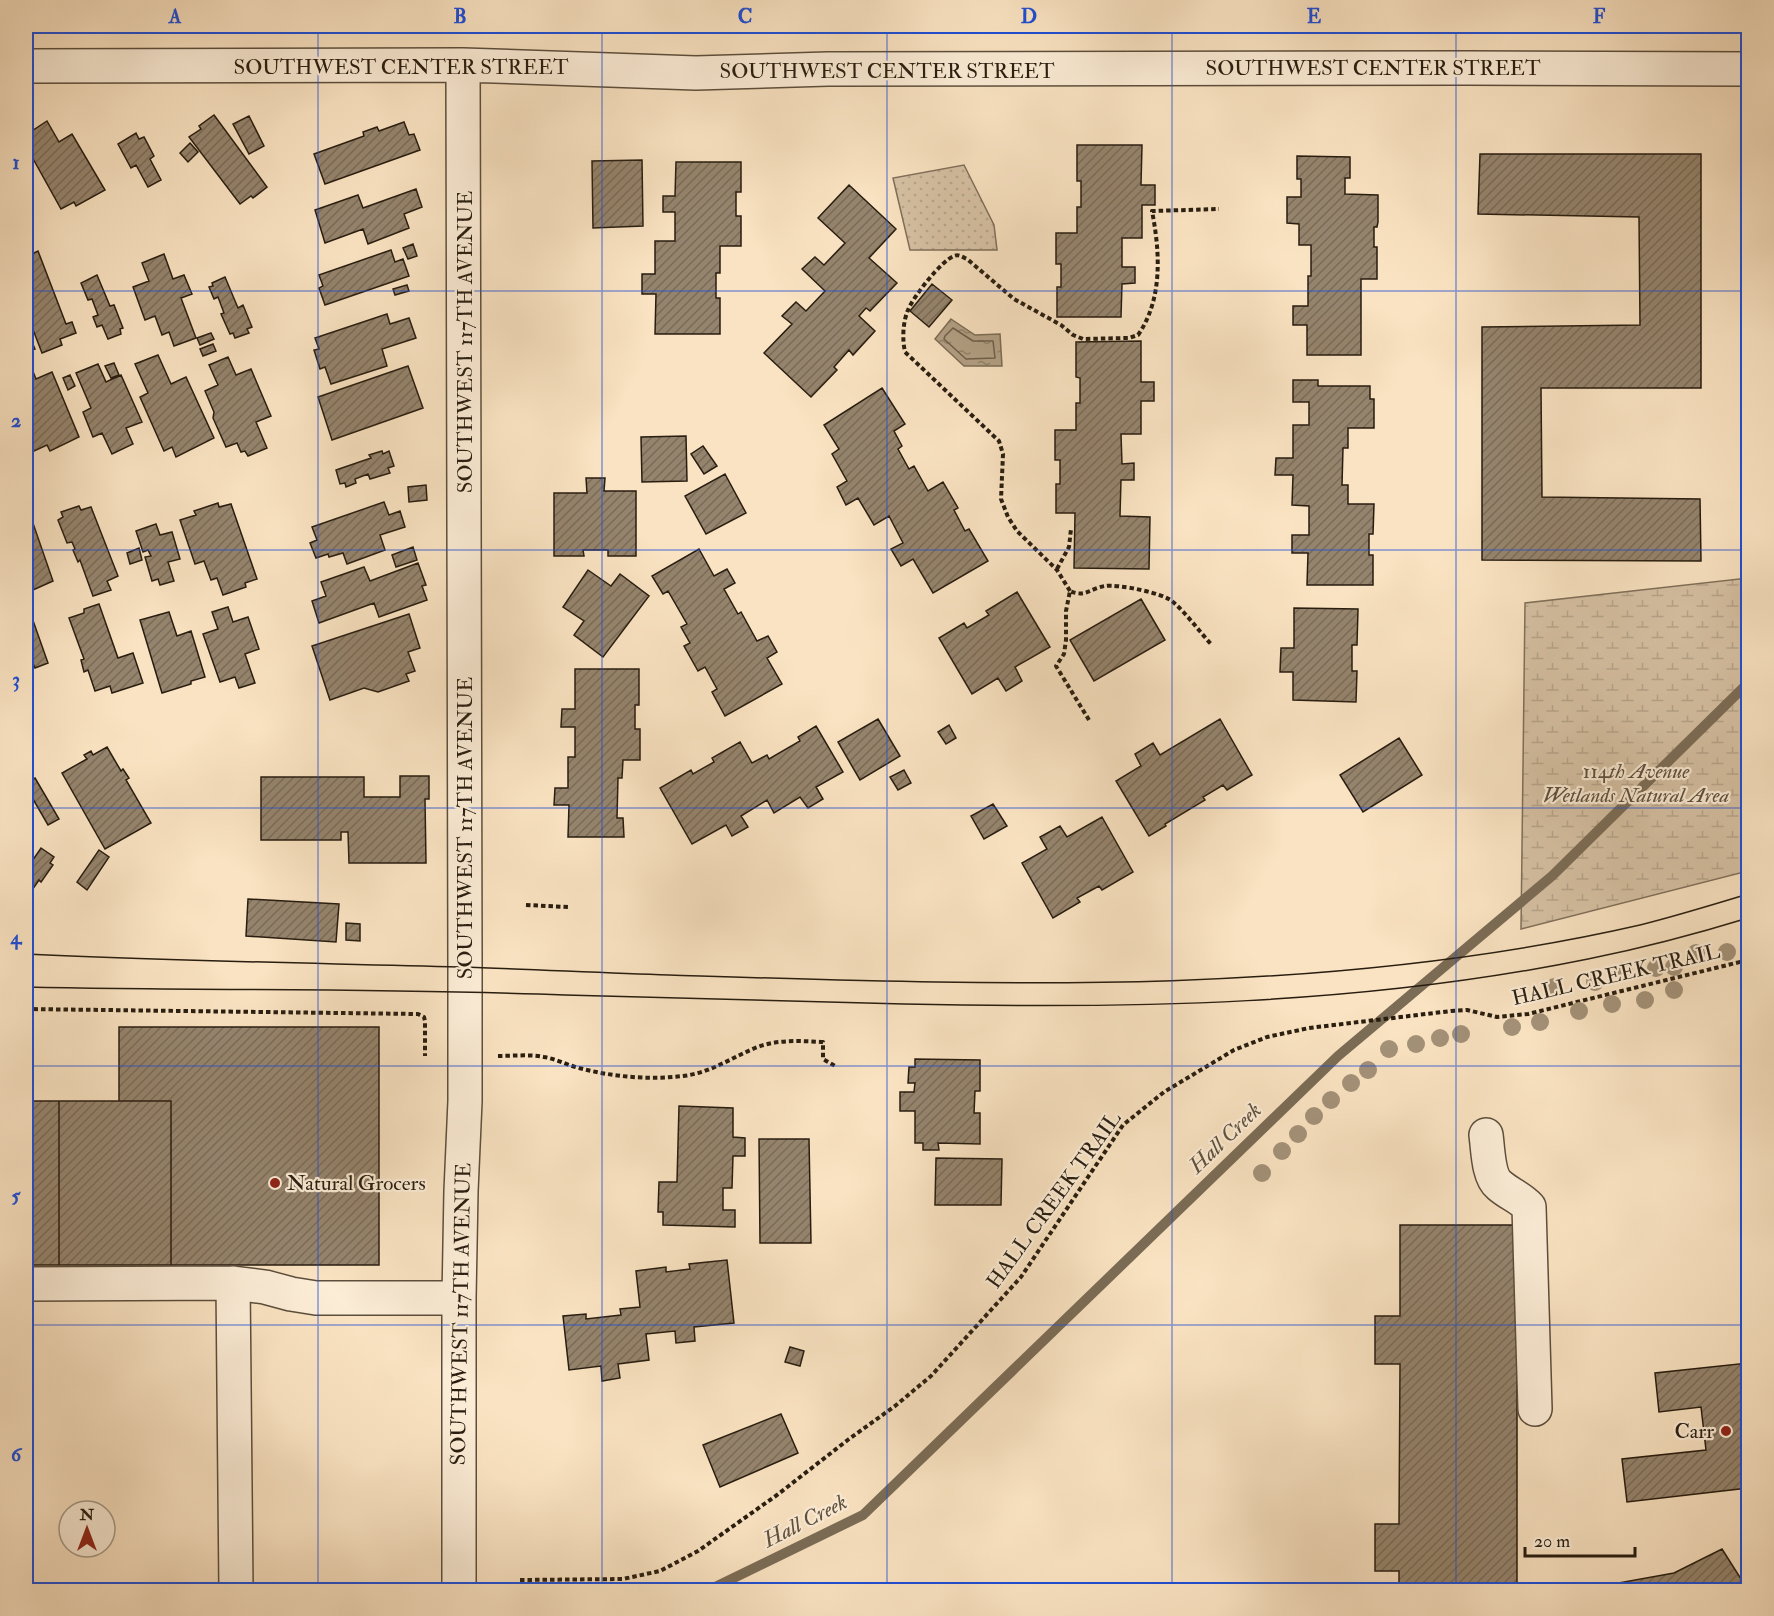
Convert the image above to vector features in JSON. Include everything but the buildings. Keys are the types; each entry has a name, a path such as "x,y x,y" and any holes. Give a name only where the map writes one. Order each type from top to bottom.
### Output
{"street":[{"name":"SOUTHWEST CENTER STREET","path":"26,66 463,64 696,72 828,69 1749,69"},
{"name":"SOUTHWEST 117TH AVENUE","path":"459,1590 459,1298 465,1101 463,64"},
{"path":"1486,1135 1492,1177 1498,1185 1522,1199 1529,1207 1535,1409"},
{"path":"26,1284 234,1283 316,1298 459,1298"},
{"path":"234,1283 237,1590"}],"path":[{"path":"1211,644 1172,600 1112,585 1095,588 1078,595 1070,591 1057,570 1017,531 1008,517 1001,499 1003,454 999,441 905,352 903,344 908,311 912,302 943,263 952,256 959,255 967,259 1014,299 1061,325 1073,335 1083,339 1109,339 1130,338 1138,335 1150,312 1156,287 1157,253 1152,210 1219,209"},
{"path":"1057,570 1069,547 1071,529"},
{"path":"1070,591 1066,610 1064,654 1056,666 1089,720"},
{"path":"526,905 568,907"},
{"name":"HALL CREEK TRAIL","path":"520,1580 623,1579 660,1571 698,1551 777,1495 931,1376 1021,1277 1123,1125 1164,1092 1234,1050 1267,1037 1309,1028 1451,1011 1467,1010 1497,1017 1528,1014 1749,960"},
{"path":"26,1009 418,1014 424,1017 425,1021 426,1056"},
{"path":"517,1056 545,1057 577,1068 622,1077 653,1078 706,1072 757,1047 774,1042 796,1041 823,1042 823,1059 837,1067"}],"green space":[{"path":"964,165 994,225 997,250 910,250 893,178"},
{"name":"114th Avenue Wetlands Natural Area","path":"1748,578 1748,871 1521,929 1525,603"}],"water":[{"path":"951,319 975,335 1000,334 1002,366 964,366 935,339"}],"waterway":[{"name":"Hall Creek","path":"709,1590 863,1515 1338,1056 1552,876 1748,683"}],"tram line":[{"path":"26,954 913,982 1156,981 1278,976 1399,965 1520,949 1640,925 1748,894"},
{"path":"26,987 430,991 777,1001 1076,1006 1248,1001 1333,995 1503,974 1629,950 1748,918"}],"place":[{"name":"Natural Grocers","path":"275,1183"},
{"name":"Carr","path":"1726,1431"}]}
